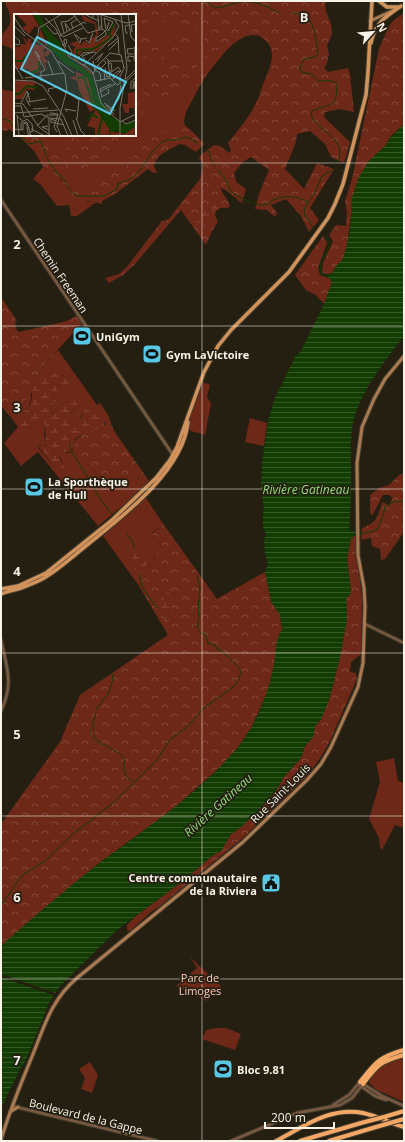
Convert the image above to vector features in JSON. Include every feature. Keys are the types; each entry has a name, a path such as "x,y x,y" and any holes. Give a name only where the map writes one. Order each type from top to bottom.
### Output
{"highway":[{"path":"361,1084 369,1069 377,1061 404,1050"},
{"path":"361,1084 381,1063 404,1055"},
{"path":"300,1141 404,1110"},
{"path":"276,1141 321,1118 343,1112 365,1114 404,1127"},
{"path":"329,1141 404,1119"}],"main road":[{"path":"368,72 372,1"},
{"path":"379,1 383,5 390,8 402,5"},
{"path":"370,21 402,5"},
{"path":"1,588 16,586 46,573 112,520 139,496 161,472 173,454 204,372 218,346 235,326 289,272 332,210 340,191 352,152 366,95 371,44 377,26 385,16 402,5"},
{"name":"Rue Saint-Louis","path":"1,1140 12,1106 51,1010 65,988 237,847 302,786 317,769 331,747 358,687 363,663 365,598 358,559 357,463 362,426 385,379 404,356"},
{"path":"1,594 39,581 48,575 69,560 114,523 144,496 165,475 175,458 186,436 188,417"},
{"path":"10,1112 18,1107"}],"street":[{"name":"Chemin Freeman","path":"1,200 175,458"},
{"path":"365,624 404,643"},
{"path":"1,640 9,683 6,699 1,711"},
{"path":"231,1141 297,1113 340,1105 354,1096 361,1084 404,1106"},
{"name":"Boulevard de la Gappe","path":"12,1106 157,1141"}],"green space":[{"path":"4,1 206,1 229,47 205,76 186,112 184,121 188,137 177,140 140,172 77,196 63,178 21,136 136,136 136,14 14,14 14,50 1,44 2,36 10,23 9,12"},
{"path":"21,1 34,1 41,14 26,14"},
{"path":"99,1 325,1 332,34 327,46 329,54 324,68 328,72 348,68 351,78 350,81 354,112 340,109 325,112 324,117 350,142 344,163 331,157 326,145 310,131 297,134 296,142 285,169 304,189 317,163 334,169 310,208 319,220 309,232 301,216 286,199 271,205 277,213 275,217 267,210 255,209 259,194 269,170 251,157 243,162 234,173 236,182 246,189 242,203 226,190 220,188 230,205 217,208 215,215 218,222 206,245 181,210 134,265 123,275 109,283 105,278 119,274 126,268 162,221 168,220 200,179 203,165 199,158 201,155 214,145 220,146 229,153 231,150 228,143 247,119 257,100 270,68 272,54 269,44 261,37 252,35 243,37 234,43 217,60 200,86 196,86 200,75 218,50 207,58 202,57 201,54 209,50 218,40 217,38 206,42 198,31 184,26 183,23 176,21 164,22 161,19 154,24 150,19 145,23 141,23 136,22 136,14 104,14 105,2"},
{"path":"404,13 404,124 390,137 386,145 368,162 351,215 347,246 343,259 332,273 322,273 323,263 333,241 329,235 336,225 346,226 347,213 345,201 352,179 379,49 389,26 395,19"},
{"path":"136,35 164,43 177,37 183,37 192,39 193,43 189,49 183,48 183,52 166,53 163,58 168,68 175,64 181,65 194,61 199,64 187,79 180,81 178,89 149,104 154,104 154,106 144,110 139,120 142,124 136,129 136,94 142,95 148,104 143,94 150,87 150,78 158,69 152,56 143,58 136,55"},
{"path":"1,89 14,92 14,128 1,118"},
{"path":"5,112 11,114 14,120 14,132 9,129 5,132 1,128 1,114"},
{"path":"177,126 187,127 204,144 196,152 185,145 179,144 167,151 158,158 154,166 157,173 154,173 148,169 115,194 102,201 102,204 79,199 69,194 60,178 43,167 35,152 19,136 45,136 48,138 56,149 65,173 71,183 80,187 89,188 120,170 124,170 133,157 137,147 150,138 153,133 171,130"},
{"path":"62,136 74,136 75,146 79,136 124,136 119,139 118,142 112,143 111,147 106,152 94,160 86,168 74,172 70,172 66,166 64,158 67,156 72,162 74,162 75,159 72,158 66,148 74,153 75,147 66,143 66,139"},
{"path":"43,167 57,175 63,183 88,202 95,203 77,216 71,216 69,205 57,206 40,184 33,179"},
{"path":"226,204 230,206 228,208 220,208 216,211 215,209 212,209 210,223 206,227 200,227 196,221 196,217 207,209 211,209 210,205"},
{"path":"323,236 327,243 318,268 320,275 331,279 332,282 324,304 316,295 306,290 295,275"},
{"path":"1,297 17,321 15,323 17,331 19,332 67,321 78,315 83,322 45,364 26,395 25,404 13,420 1,406"},
{"path":"58,350 97,405 100,403 108,415 112,426 106,424 101,411 97,409 84,411 81,415 81,423 78,425 69,421 69,415 76,409 64,402 52,414 50,408 59,397 57,387 62,384 67,384 68,379 61,375 31,393 30,405 21,413 20,422 24,430 28,434 32,427 43,423 45,424 44,435 46,443 44,446 38,445 39,449 54,466 63,471 62,461 59,456 62,452 69,453 73,450 78,457 87,462 91,469 96,471 101,478 99,481 110,485 124,477 129,478 135,475 140,480 147,478 149,481 129,501 98,526 38,452 21,466 4,443 18,427 13,420 25,404 26,395 45,364"},
{"path":"52,372 73,382 57,387 59,397 50,408 52,414 61,404 73,399 78,406 69,415 69,421 78,425 83,412 89,408 95,407 101,411 105,420 104,426 98,426 91,434 83,434 76,438 70,452 62,452 59,457 65,469 63,471 54,466 38,446 46,445 45,424 43,423 32,427 28,435 22,428 20,422 21,413 31,404 33,388 39,379"},
{"path":"200,381 210,385 207,396 211,404 205,435 191,431 188,426 188,417"},
{"path":"250,418 267,423 264,446 245,442"},
{"path":"106,424 112,426 147,478 142,484 139,484 138,482 140,480 135,475 129,478 124,477 110,485 107,490 101,490 97,485 101,478 96,471 91,469 87,462 78,457 73,450 75,440 83,434 92,433 98,426 104,426"},
{"path":"404,473 404,532 385,559 381,560 380,549 372,546 371,538 361,540 362,528 374,521 382,502 389,505 393,498 389,495 383,495 372,516 370,512 370,495 379,488 389,485 399,475"},
{"path":"146,498 164,525 151,533 157,538 161,546 139,586 103,536"},
{"path":"164,525 217,599 265,572 271,601 280,614 282,630 268,691 251,728 239,746 220,767 174,808 99,863 1,946 1,824 60,742 80,695 168,635 139,586 161,546 157,538 151,534"},
{"path":"357,536 357,554 362,599 361,654 351,662 350,672 356,673 357,679 330,741 321,757 306,777 244,837 151,912 130,931 127,930 127,925 136,916 183,881 212,856 222,850 231,834 240,828 258,811 278,788 283,778 301,758 305,746 313,737 315,726 321,719 329,700 340,657 347,619 346,599 351,593 347,558 351,538"},
{"path":"134,548 141,557 147,557 148,562 140,575 132,565"},
{"path":"169,589 171,607 167,625 158,608"},
{"path":"394,758 398,781 404,783 404,828 395,825 382,850 380,847 379,838 369,819 380,782 376,762"},
{"name":"Parc de Limoges","path":"190,957 221,986 207,1001 176,986 197,968"},
{"path":"226,1028 241,1034 235,1050 202,1039 206,1030"},
{"path":"404,1057 404,1102 377,1090 369,1083 371,1077 378,1069 388,1063"},
{"path":"90,1062 98,1075 92,1093 81,1089 85,1078 79,1069"}],"water":[{"name":"Rivière Gatineau","path":"404,124 404,336 364,393 354,419 351,441 351,500 349,529 356,532 356,534 351,538 347,558 351,593 346,599 347,619 340,657 329,700 321,719 315,726 313,737 305,746 301,758 283,778 278,788 258,811 240,828 231,834 222,850 212,856 183,881 117,930 60,986 49,1003 26,1060 1,1108 1,946 104,859 169,812 198,788 238,747 250,730 260,711 274,665 276,644 282,630 280,614 271,601 265,572 268,564 265,553 264,540 266,534 263,528 264,509 261,487 262,463 268,421 275,398 295,357 301,351 324,304 332,282 327,276 332,273 343,259 350,229 352,197 358,179 368,162 386,145 390,138"}],"pier":[{"path":"1,974 58,994 56,996 1,977"}],"waterway":[{"path":"206,1 215,8 240,2 250,2 265,6 279,13"},
{"path":"293,13 306,17 310,22 315,33 318,53 315,57 304,59 300,68 301,72 312,74 318,81 332,81 337,84 336,98 332,104 312,111 312,117 315,122 334,139 339,146 340,154 337,163"},
{"path":"1,118 10,121 14,127"},
{"path":"21,136 30,144 41,141 47,158 76,196 104,196 117,189 118,183 133,177 155,149 165,141 188,137 197,143"},
{"path":"207,149 215,166"},
{"path":"218,170 227,181 231,191 246,200 261,205 268,204 277,198 286,197 300,198 308,202"},
{"path":"314,229 305,215 304,210 314,194 322,176 333,170"},
{"path":"324,238 329,242 329,246 320,265 320,270 321,274 327,276"},
{"path":"70,444 71,451 100,499 112,514"},
{"path":"360,534 377,530 385,507 396,501 404,502"},
{"path":"127,534 133,542 134,548"},
{"path":"140,575 143,588 158,608"},
{"path":"197,576 200,588 198,610 199,617"},
{"path":"1,906 24,874 45,861 74,833 112,804 157,760 170,740 189,725 204,708 233,687 238,681 241,672 240,670 222,651 216,648 216,646 208,643 206,635 202,634 197,628 199,618"},
{"path":"96,710 112,685 113,674"},
{"path":"96,713 93,723 94,738 124,758 125,775 129,780 133,781"},
{"path":"377,1141 384,1141"}],"place":[{"name":"UniGym","path":"82,336"},
{"name":"Gym LaVictoire","path":"152,354"},
{"name":"La Sporthèque de Hull","path":"34,487"},
{"name":"Centre communautaire de la Riviera","path":"271,883"},
{"name":"Bloc 9.81","path":"223,1069"}]}
